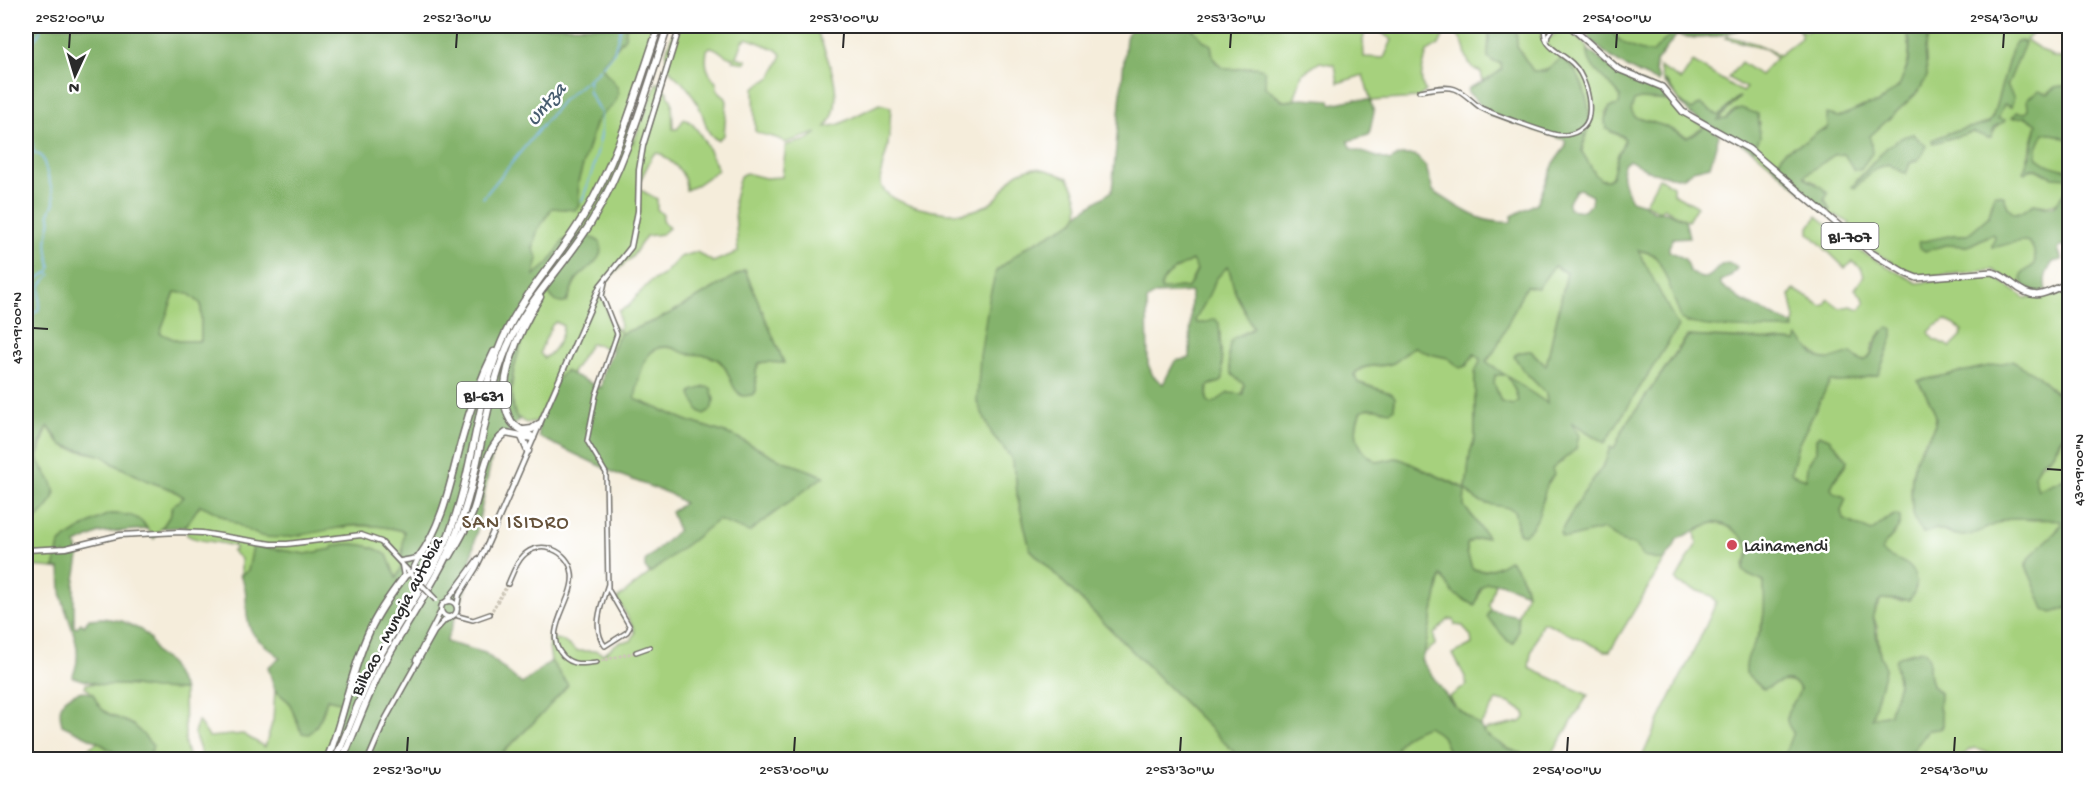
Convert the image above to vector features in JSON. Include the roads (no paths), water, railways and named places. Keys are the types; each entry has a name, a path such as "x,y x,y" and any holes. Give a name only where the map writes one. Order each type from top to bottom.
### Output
{"highway":[{"name":"Bilbao - Mungia autobia","path":"334,759 383,651 426,581 451,532 467,476 484,394 503,339 524,302 570,237 610,166 659,26"},
{"name":"Bilbao - Mungia autobia","path":"342,759 385,661 441,568 465,510 489,399 501,362 521,319 592,220 607,193 618,169 668,26"},
{"path":"528,451 523,434 510,421 506,410 508,366 524,324 561,264"},
{"path":"419,557 444,506 476,393 498,344 503,339"},
{"path":"523,434 539,424"},
{"path":"441,568 447,562 473,513 491,449 498,439 506,433 523,434 533,438"},
{"path":"327,759 369,631 404,577"}],"main road":[{"name":"BI-707","path":"1569,26 1618,69 1662,87 1683,112 1749,148 1863,248 1907,274 1928,278 1992,272 2002,276 2023,292 2033,295 2044,294 2070,282"}],"street":[{"path":"368,759 386,718 439,626 456,614 459,595 483,554 604,278 628,253 634,239 639,211 639,170 643,146 680,26"},
{"path":"1419,91 1452,88 1484,109 1558,135 1579,131 1586,125 1590,112 1589,101 1582,79 1572,63 1556,53 1548,43 1544,35 1550,26"},
{"path":"1548,43 1550,26"},
{"path":"604,278 602,296 617,334 596,395 587,441 606,473 608,584 608,589 630,627 627,632 605,646 600,639 598,622 608,584"},
{"path":"26,550 66,548 111,536 168,532 202,533 271,544 361,536 381,542 436,600 444,616 450,618"},
{"path":"508,584 522,557 530,551 536,548 548,548 560,552 570,566 573,579 555,632 556,644 559,652 572,663 597,662"},
{"path":"413,669 441,610 483,554"},
{"path":"401,561 410,561 419,557"},
{"path":"401,561 404,567 404,577 412,574 419,557"},
{"path":"436,600 454,603 457,606"},
{"path":"458,616 473,620 489,614"},
{"path":"636,652 650,647"}],"waterway":[{"path":"26,68 32,55 31,44 40,32 40,26"},
{"name":"Untza","path":"483,198 563,100 597,72 614,52 621,26"},
{"path":"582,201 594,166 601,135 601,113 589,93 588,79"},
{"path":"26,109 32,127 29,133 33,152 43,159 54,197 49,213 51,221 47,240 51,267 48,273 51,275 42,283 40,305 38,311 33,313 32,330 26,341"},
{"path":"26,287 47,273"}],"tunnel":[{"path":"490,614 508,584"},
{"path":"597,662 636,652"}],"place":[{"name":"Lainamendi","path":"1732,545"}],"district":[{"name":"SAN ISIDRO","path":"516,521"}]}
